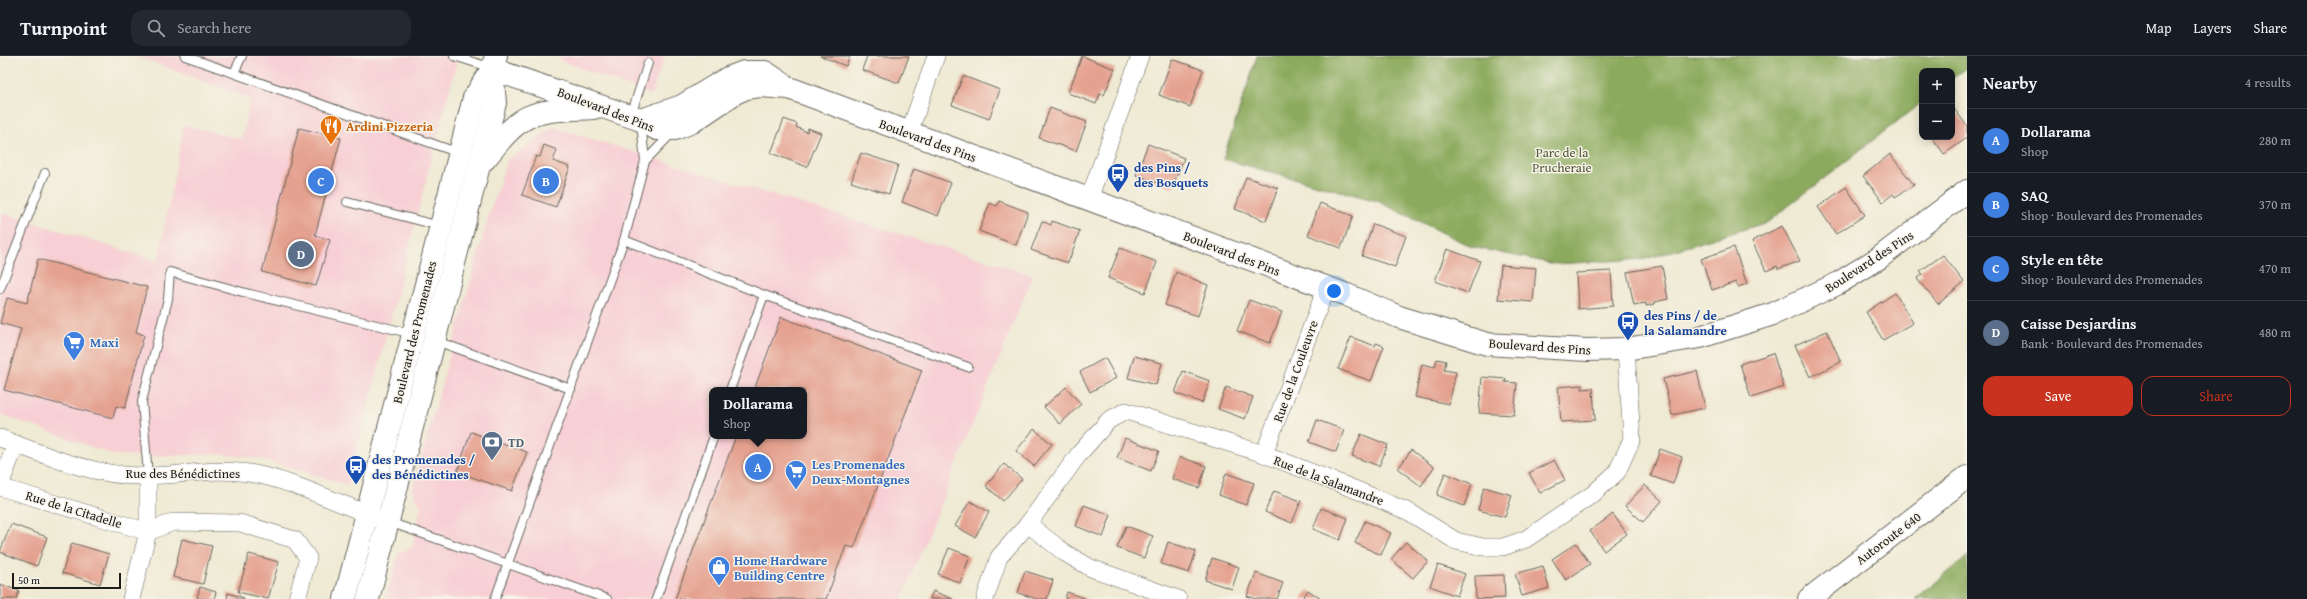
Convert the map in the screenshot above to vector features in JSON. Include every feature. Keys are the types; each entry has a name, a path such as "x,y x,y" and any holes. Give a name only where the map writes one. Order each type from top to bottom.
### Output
{"main road":[{"name":"Boulevard des Pins","path":"494,62 604,107 636,118 657,129 675,129 692,122 735,93 746,88 760,86 789,88 1089,199 1399,317 1487,344 1587,350 1626,349 1700,337 1773,314 1828,288 1879,258 1967,191"},
{"name":"Boulevard des Promenades","path":"345,599 474,98 494,62"},
{"name":"Boulevard des Promenades","path":"368,599 495,103 494,62"},
{"path":"636,118 677,108 728,78 744,72 765,72 789,88"},
{"path":"480,166 505,134 524,118 549,110 604,107"},
{"name":"Autoroute 640","path":"1808,599 1967,478"}],"street":[{"path":"909,133 936,56"},
{"path":"1089,199 1140,56"},
{"name":"Rue de la Couleuvre","path":"1264,454 1326,288"},
{"name":"Rue de la Salamandre","path":"985,599 999,557 1028,524 1079,454 1109,420 1126,410 1264,454 1409,512 1456,541 1483,547 1503,547 1526,538 1593,494 1617,472 1632,439 1626,349"},
{"name":"Rue des Bénédictines","path":"0,438 96,472 148,476 207,471 232,471 257,474 388,522"},
{"path":"0,486 16,444"},
{"path":"131,599 148,532 148,476"},
{"name":"Rue de la Citadelle","path":"0,486 148,532"},
{"path":"148,532 173,522 240,523 295,540 308,558 296,599"},
{"path":"1028,524 1065,554 1091,568 1178,599"}],"lane":[{"path":"185,56 460,154"},
{"path":"234,73 242,56"},
{"path":"454,56 494,62"},
{"path":"495,599 624,240 645,161 636,118 648,63"},
{"path":"645,161 675,129"},
{"path":"0,289 45,173"},
{"path":"347,202 441,226"},
{"path":"624,240 764,294 968,367"},
{"path":"148,476 142,401 168,299 170,272 250,294 414,334"},
{"path":"731,387 764,294"},
{"path":"434,340 571,389"},
{"path":"656,599 713,439"},
{"path":"388,522 607,599"}],"shaded area":[{"path":"136,56 458,56 348,485 257,458 216,454 163,456 114,455 0,414 0,223 3,213 158,261 184,125 242,139 250,99"},
{"path":"559,56 665,56 651,95 562,61"},
{"path":"553,127 1033,275 902,599 385,599 399,553 412,547 421,506 412,490 487,222 507,160"}],"green space":[{"name":"Parc de la Prucheraie","path":"1257,56 1967,56 1967,67 1955,77 1955,68 1919,68 1919,104 1768,222 1646,259 1555,264 1472,247 1377,201 1223,159"},
{"path":"1967,557 1967,599 1915,599"}],"building":[{"path":"820,56 850,56 846,66"},
{"path":"867,56 909,56 899,83 862,70"},
{"path":"1082,56 1115,69 1104,95 1100,94 1096,104 1068,93"},
{"path":"1172,59 1203,70 1190,107 1159,95"},
{"path":"963,76 1000,90 989,119 952,105"},
{"path":"1050,108 1087,122 1076,151 1039,138"},
{"path":"1955,110 1967,126 1967,138 1944,154 1934,140 1955,140"},
{"path":"784,119 797,124 796,127 807,132 808,128 821,133 807,167 771,153"},
{"path":"299,128 341,138 315,235 330,240 316,286 262,272"},
{"path":"1148,144 1184,158 1172,188 1136,175"},
{"path":"544,145 557,150 553,161 570,167 556,207 522,195 536,156 540,157"},
{"path":"861,153 898,165 889,194 851,182"},
{"path":"1890,154 1914,185 1895,197 1893,194 1883,202 1863,176"},
{"path":"914,169 951,183 938,216 902,202"},
{"path":"1246,177 1278,188 1266,221 1235,209"},
{"path":"1846,187 1865,215 1836,234 1818,207"},
{"path":"999,201 1028,212 1016,245 979,231 990,203 997,206"},
{"path":"1320,203 1353,216 1341,248 1308,235"},
{"path":"1042,221 1051,225 1052,221 1080,231 1068,263 1031,250"},
{"path":"1373,224 1406,236 1395,267 1362,256"},
{"path":"1782,226 1800,261 1778,269 1777,266 1766,271 1752,241"},
{"path":"1734,247 1747,284 1738,287 1736,282 1712,290 1701,259"},
{"path":"1120,248 1157,262 1145,293 1108,278"},
{"path":"1447,249 1480,261 1468,293 1435,281"},
{"path":"1943,255 1964,282 1938,304 1917,279 1923,274 1920,271"},
{"name":"Maxi","path":"38,259 147,287 136,332 144,335 125,408 116,406 113,418 4,390 21,329 0,323 7,298 27,303"},
{"path":"1501,265 1536,268 1533,302 1498,299"},
{"path":"1662,266 1668,299 1646,306 1646,303 1634,305 1627,272"},
{"path":"1611,271 1613,306 1578,309 1576,273"},
{"path":"1176,272 1208,285 1198,316 1165,305"},
{"path":"1895,293 1913,323 1883,340 1866,312"},
{"path":"1249,300 1282,312 1270,343 1237,331"},
{"name":"Les Promenades Deux-Montagnes","path":"781,317 922,370 854,548 846,546 826,599 675,599 735,439 807,439 807,387 755,387"},
{"path":"1827,331 1841,362 1810,377 1795,345"},
{"path":"1351,337 1375,346 1376,343 1384,346 1371,381 1338,369"},
{"path":"1773,353 1784,387 1751,398 1740,364"},
{"path":"1134,356 1162,363 1156,385 1128,378"},
{"path":"1105,358 1116,378 1090,392 1080,372"},
{"path":"1437,359 1446,361 1444,370 1456,372 1449,404 1415,397 1422,364 1435,367"},
{"path":"1183,371 1210,381 1202,403 1175,393"},
{"path":"1697,371 1705,408 1672,415 1663,379"},
{"path":"1482,377 1506,379 1505,382 1517,383 1514,415 1479,413"},
{"path":"1582,385 1582,389 1593,388 1595,420 1561,422 1558,387"},
{"path":"1066,387 1081,404 1060,424 1044,407"},
{"path":"1226,387 1253,397 1245,419 1218,409"},
{"path":"1317,420 1344,430 1336,452 1309,442"},
{"path":"1034,429 1052,444 1034,466 1016,451"},
{"name":"TD","path":"471,432 527,452 512,491 457,472"},
{"path":"1361,434 1388,445 1379,466 1352,456"},
{"path":"1125,438 1159,451 1151,471 1117,458"},
{"path":"1660,449 1682,457 1673,484 1651,476"},
{"path":"1411,450 1434,467 1421,486 1398,469"},
{"path":"1180,457 1206,466 1199,488 1172,479"},
{"path":"1554,460 1565,480 1540,493 1529,473"},
{"path":"1004,464 1022,479 1003,501 986,486"},
{"path":"1226,473 1254,483 1246,505 1219,495"},
{"path":"1445,473 1472,484 1464,506 1437,495"},
{"path":"1645,485 1662,501 1643,522 1625,506"},
{"path":"1484,487 1512,495 1505,517 1478,510"},
{"path":"1274,491 1301,501 1292,523 1265,512"},
{"path":"970,501 989,512 975,537 955,526"},
{"path":"1084,505 1111,515 1103,537 1076,526"},
{"path":"1321,508 1348,518 1340,540 1313,529"},
{"path":"1613,514 1627,534 1604,551 1590,531"},
{"path":"1365,521 1391,533 1381,555 1355,543"},
{"path":"11,524 47,537 37,566 0,552"},
{"path":"1126,526 1153,536 1144,558 1117,548"},
{"path":"182,539 212,546 203,584 173,577"},
{"path":"1168,542 1196,551 1189,573 1161,564"},
{"path":"1406,542 1428,561 1413,578 1391,559"},
{"path":"72,543 109,554 100,584 62,573"},
{"path":"1576,543 1590,564 1566,580 1552,559"},
{"path":"949,548 970,556 960,583 938,574"},
{"path":"249,554 279,562 268,599 238,592"},
{"path":"1212,558 1239,567 1232,589 1205,580"},
{"path":"1438,565 1465,574 1457,596 1430,586"},
{"path":"1543,566 1549,588 1522,596 1515,574"},
{"path":"1025,571 1053,580 1047,599 1037,599 1018,593"},
{"path":"1256,573 1283,583 1277,599 1257,599 1247,596"},
{"path":"1504,575 1505,598 1476,599 1475,576"},
{"path":"0,584 19,591 16,599 0,599"},
{"path":"200,587 216,592 214,599 197,598"},
{"path":"1308,590 1321,599 1302,599"},
{"path":"933,591 953,599 930,599"},
{"path":"1067,592 1087,599 1065,599"},
{"path":"228,593 244,598 244,599 227,599"}],"place":[{"name":"Ardini Pizzeria","path":"331,146"},
{"name":"Style en tête","path":"321,181"},
{"name":"SAQ","path":"546,181"},
{"name":"des Pins / des Bosquets","path":"1118,194"},
{"name":"Caisse Desjardins","path":"301,254"},
{"name":"des Pins / de la Salamandre","path":"1628,342"},
{"name":"Maxi","path":"74,362"},
{"name":"TD","path":"492,462"},
{"name":"Dollarama","path":"758,467"},
{"name":"des Promenades / des Bénédictines","path":"356,486"},
{"name":"Les Promenades Deux-Montagnes","path":"796,490"},
{"name":"Home Hardware Building Centre","path":"719,586"}]}
